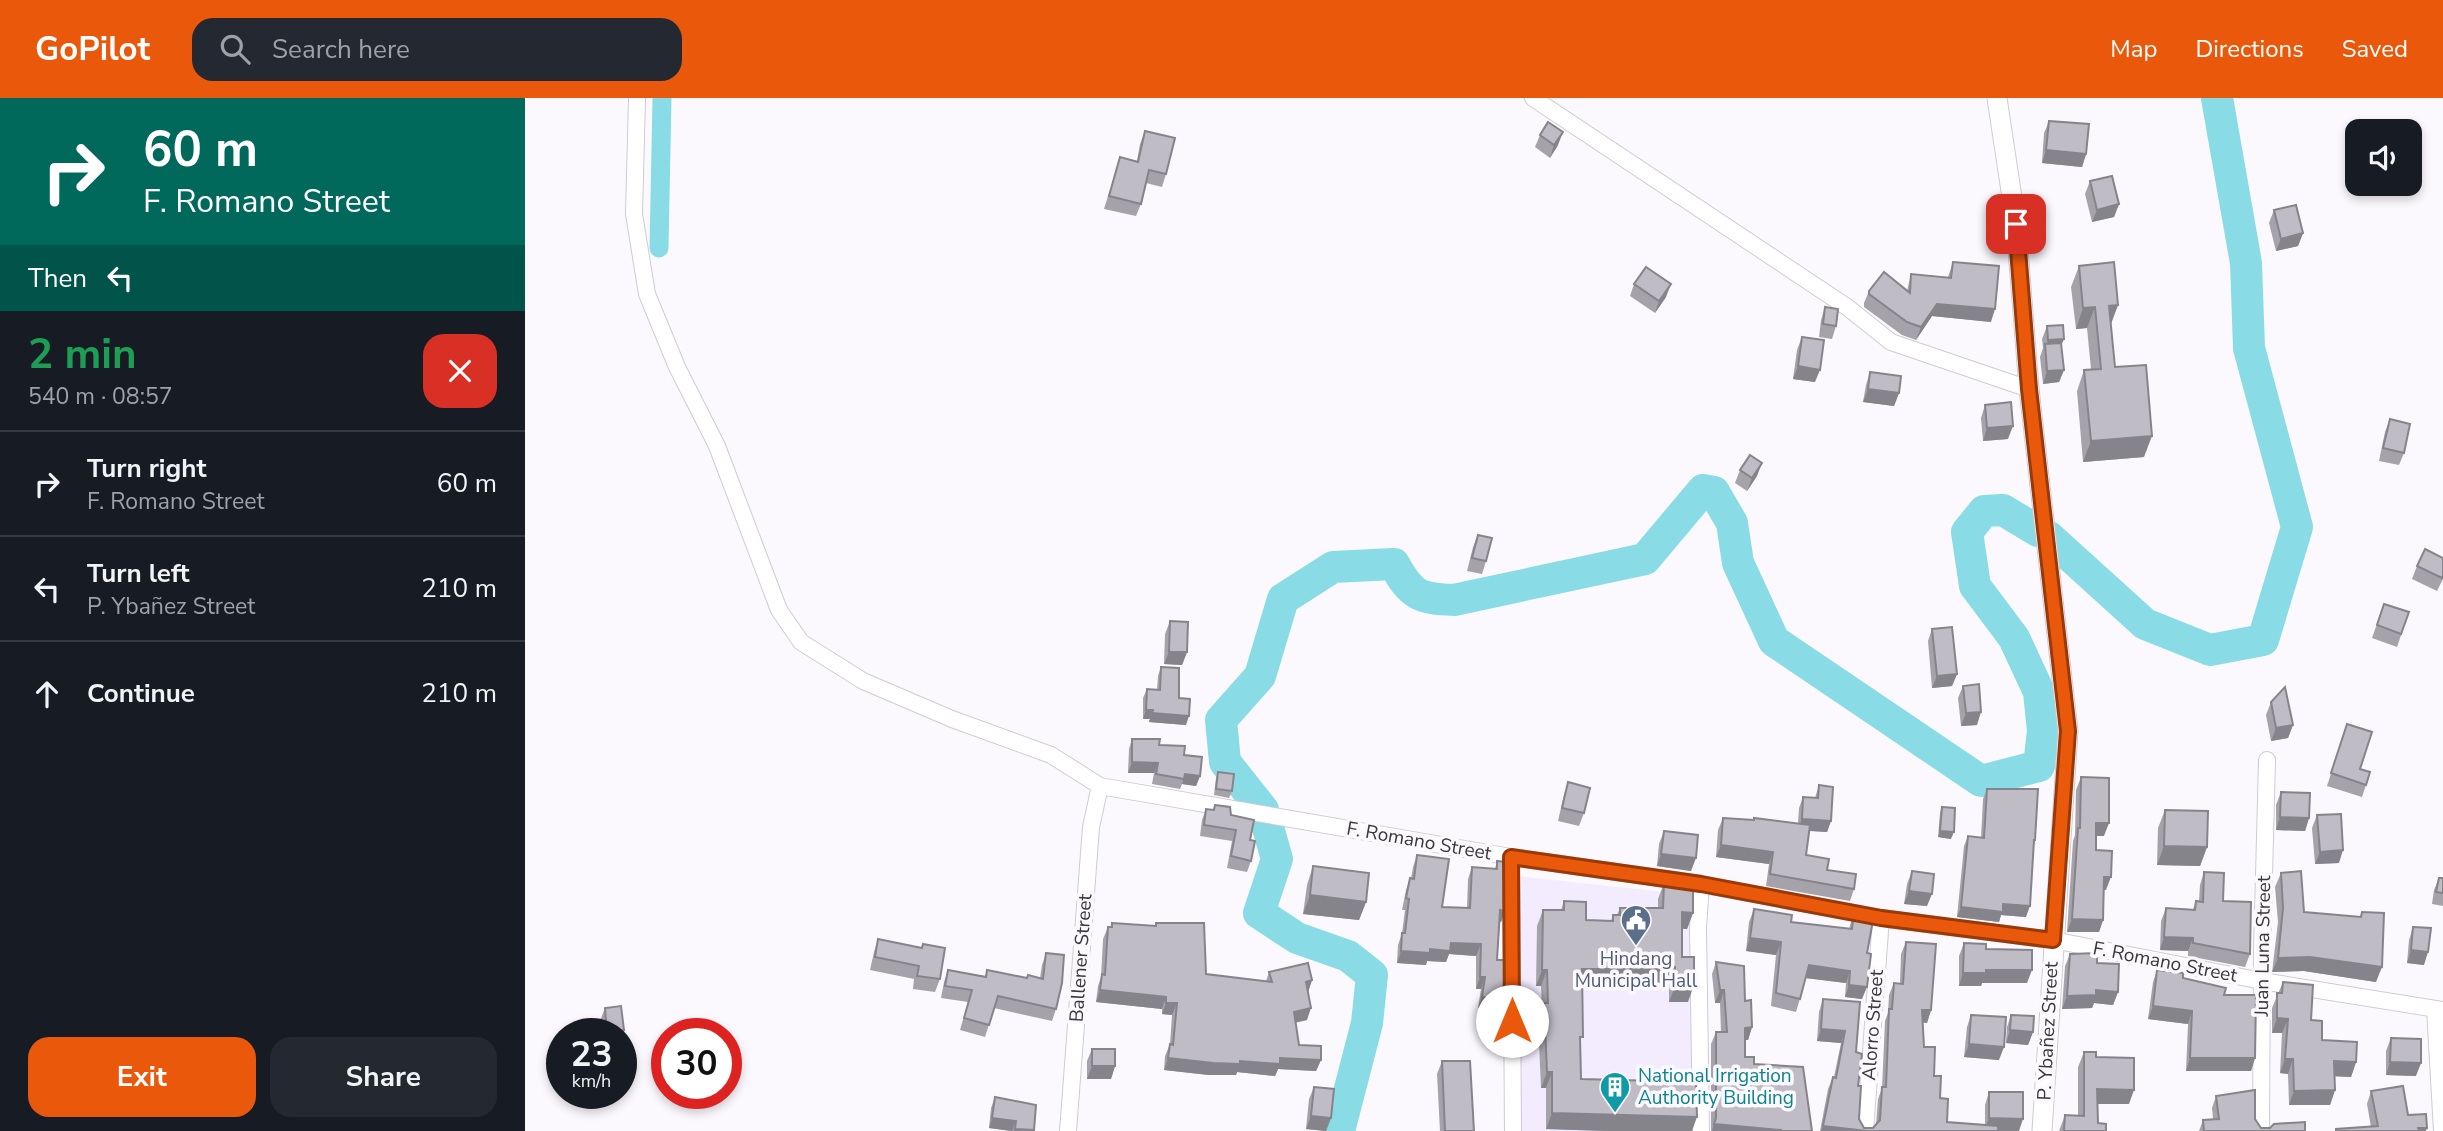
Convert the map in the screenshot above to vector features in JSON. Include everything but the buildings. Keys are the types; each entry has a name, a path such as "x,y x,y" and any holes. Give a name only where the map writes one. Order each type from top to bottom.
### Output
{"street":[{"path":"637,98 634,214 647,294 677,367 717,446 779,610 801,642 863,681 951,719 1051,755 1100,786"},
{"path":"1533,98 1847,307 1891,342 2029,389"},
{"name":"P. Ybañez Street","path":"1997,98 2016,224 2029,389 2068,731 2042,1131"},
{"name":"Juan Luna Street","path":"2261,1131 2267,761"},
{"name":"F. Romano Street","path":"1100,786 1511,857 1701,884 1881,918 2053,940 2262,981 2439,1010"},
{"name":"Ballener Street","path":"1067,1131 1091,827 1100,786"},
{"path":"1511,857 1513,1131"},
{"path":"1701,884 1698,928 1701,1131"},
{"name":"Alorro Street","path":"1865,1131 1881,918"},
{"path":"2439,1010 2442,1131"}],"shaded area":[{"path":"1518,876 1692,895 1691,1131 1520,1131"}],"waterway":[{"path":"659,248 662,98"},
{"path":"2049,537 2145,624 2210,650 2263,640 2297,527 2249,348 2246,263 2217,98"},
{"path":"1263,810 1225,762 1221,720 1260,676 1283,599 1333,567 1394,564 1406,583 1417,593 1432,598 1454,600 1645,559 1703,490 1714,492 1732,523 1738,563 1774,641 1981,781 2039,766 2043,731 2039,692 2014,638 1975,586 1967,532 1984,511 2003,510 2038,531"},
{"path":"1265,817 1277,859 1259,913 1297,938 1348,956 1372,975 1367,1023 1339,1131"}],"place":[{"name":"Hindang Municipal Hall","path":"1636,947"},
{"name":"National Irrigation Authority Building","path":"1615,1114"}],"route":[{"path":"1512,1021 1511,857 1701,884 1881,918 2053,940 2068,731 2029,389 2016,224"}]}
